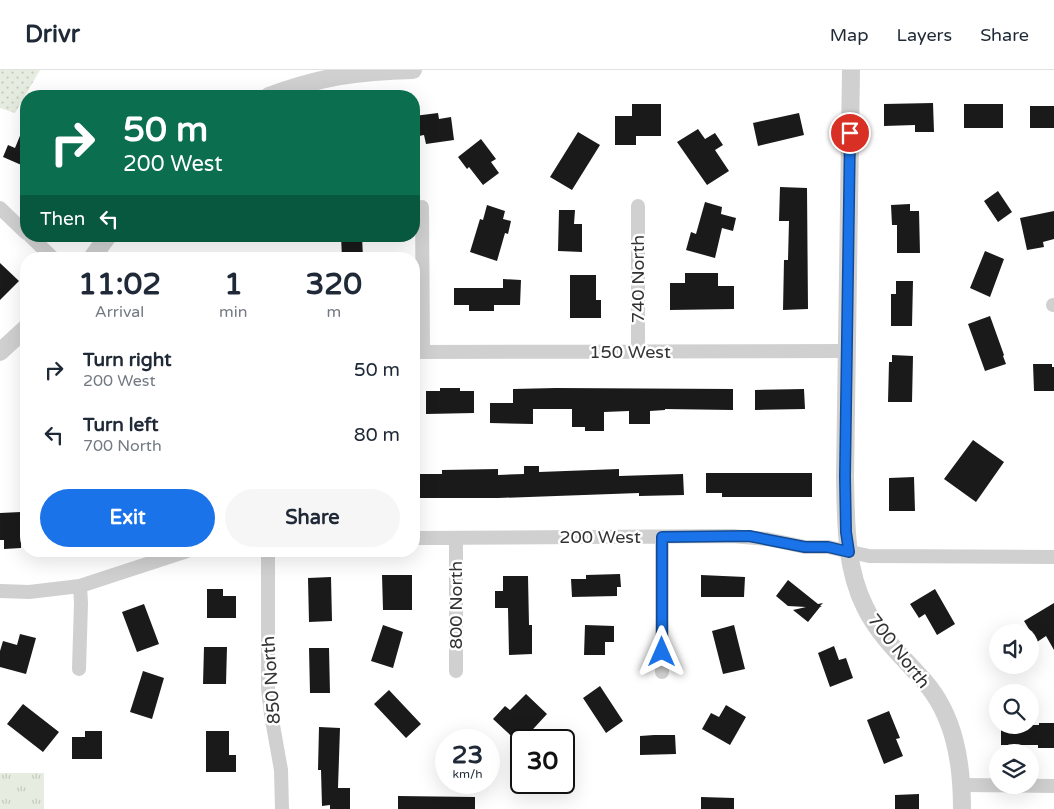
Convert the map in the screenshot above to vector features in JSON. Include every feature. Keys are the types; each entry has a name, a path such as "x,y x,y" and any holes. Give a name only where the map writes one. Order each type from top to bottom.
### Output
{"street":[{"path":"284,90 353,73 413,70"},
{"name":"700 North","path":"851,70 846,510 846,532 849,552 858,589 865,607 877,628 925,682 946,717 957,751 962,785 962,809"},
{"name":"740 North","path":"638,206 638,352"},
{"path":"420,280 422,207"},
{"path":"0,208 20,226"},
{"path":"36,242 47,252"},
{"path":"0,352 20,334"},
{"name":"150 West","path":"420,352 847,350"},
{"name":"200 West","path":"420,538 749,536 805,547 828,547 869,556 1054,557"},
{"path":"662,537 662,672"},
{"name":"800 North","path":"456,538 456,672"},
{"path":"0,591 29,592 80,586 169,557"},
{"name":"850 North","path":"268,557 268,689 282,770 282,809"},
{"path":"80,586 82,603 80,669"},
{"path":"962,785 1054,786"}],"green space":[{"path":"0,70 40,70 28,90 20,90 20,104 15,113 0,108"},
{"path":"0,773 44,773 44,809 0,809"}],"building":[{"path":"933,103 934,132 915,132 915,125 884,126 884,104"},
{"path":"632,104 661,104 661,136 636,136 636,145 615,145 615,116 632,116"},
{"path":"964,104 1003,104 1003,128 964,128"},
{"path":"1030,106 1054,106 1054,128 1030,128"},
{"path":"438,113 439,119 451,117 454,140 426,144 424,135 420,136 420,115"},
{"path":"799,113 804,135 758,146 753,123"},
{"path":"698,129 705,139 715,133 723,145 715,150 729,171 707,185 677,142"},
{"path":"578,132 600,145 572,190 550,177"},
{"path":"20,136 20,164 3,157 8,145 15,148"},
{"path":"481,139 496,159 491,162 499,173 483,185 469,167 467,169 458,157"},
{"path":"780,187 807,188 808,309 783,310 784,260 788,260 789,221 779,221"},
{"path":"998,191 1012,212 998,222 984,201"},
{"path":"705,202 722,207 721,214 736,218 733,231 722,228 715,258 686,250 691,232 696,234"},
{"path":"910,204 910,211 919,211 920,253 897,253 897,225 892,225 891,205"},
{"path":"487,205 505,211 503,219 511,221 508,234 505,233 497,261 470,252 480,219 483,220"},
{"path":"559,210 575,210 574,224 582,224 582,252 558,251"},
{"path":"1054,211 1054,239 1043,242 1044,247 1027,250 1020,218"},
{"path":"341,242 362,242 363,252 342,252"},
{"path":"985,251 1004,259 990,297 970,288"},
{"path":"0,263 19,281 0,300"},
{"path":"685,273 718,273 718,286 734,286 734,309 670,310 670,283 685,283"},
{"path":"570,275 596,275 596,300 601,300 601,318 570,318"},
{"path":"503,279 521,280 520,305 494,305 494,311 469,311 469,305 454,305 454,288 503,288"},
{"path":"896,281 913,281 912,326 891,326 891,294 896,294"},
{"path":"990,316 1006,364 985,371 968,324"},
{"path":"892,355 913,356 912,402 888,402 889,362 892,362"},
{"path":"1033,364 1052,364 1052,367 1054,367 1054,391 1034,391"},
{"path":"440,388 460,388 460,391 474,391 474,413 426,414 426,391 440,391"},
{"path":"513,389 733,389 733,410 665,409 650,411 650,424 629,424 629,411 604,412 604,431 585,431 585,427 572,427 572,409 533,409 533,424 490,423 490,403 513,403"},
{"path":"804,389 805,409 755,410 755,390"},
{"path":"973,440 1004,462 976,502 944,479"},
{"path":"524,466 539,466 539,472 619,469 619,476 683,474 684,495 639,496 639,493 498,498 420,498 420,474 442,474 442,470 498,469 498,475 524,474"},
{"path":"706,473 812,473 812,497 722,497 722,493 706,493"},
{"path":"914,477 915,511 889,511 889,478"},
{"path":"20,512 20,548 4,549 4,540 0,540 0,513"},
{"path":"620,574 621,587 617,587 617,596 572,597 571,579 586,579 586,575"},
{"path":"382,575 412,575 412,610 383,610"},
{"path":"701,575 745,577 744,597 701,597"},
{"path":"503,576 528,576 529,625 532,625 532,654 509,655 508,608 495,608 495,591 503,591"},
{"path":"331,577 332,621 309,622 308,578"},
{"path":"788,580 818,604 823,603 820,606 822,607 808,622 793,610 806,607 788,606 776,596"},
{"path":"207,589 223,589 223,596 236,596 236,618 207,618"},
{"path":"935,589 955,624 937,635 925,614 919,618 910,604"},
{"path":"1054,603 1054,650 1046,636 1039,641 1039,624 1026,624 1024,621"},
{"path":"144,604 159,644 137,652 122,612"},
{"path":"383,625 403,632 393,668 371,661"},
{"path":"585,625 614,626 614,642 605,642 605,655 584,655"},
{"path":"734,625 745,669 723,674 712,631"},
{"path":"20,634 36,638 26,674 0,667 0,651 3,641 17,645"},
{"path":"834,646 839,660 846,658 853,678 830,687 818,653"},
{"path":"204,647 227,647 226,684 203,684"},
{"path":"309,648 329,648 330,693 310,693"},
{"path":"143,671 164,678 152,719 130,712"},
{"path":"600,686 623,721 606,733 583,698"},
{"path":"389,690 421,724 406,738 374,704"},
{"path":"526,694 547,714 533,729 510,729 510,735 493,719 505,706 510,710"},
{"path":"23,704 59,732 43,752 7,724"},
{"path":"726,705 746,717 730,745 702,729 711,713 719,717"},
{"path":"889,711 900,738 896,739 903,756 884,764 867,720"},
{"path":"1039,723 1054,723 1054,748 1039,748 1039,744 1001,744 1001,734 1039,734"},
{"path":"319,727 340,728 338,788 350,788 350,809 330,809 330,805 322,806 321,770 318,770"},
{"path":"85,731 102,731 102,759 72,759 72,737 85,737"},
{"path":"206,731 229,731 229,755 236,755 236,772 206,772"},
{"path":"675,735 676,754 640,755 640,736"},
{"path":"919,794 919,809 895,809 895,795"},
{"path":"398,796 475,797 475,809 398,809"},
{"path":"701,797 734,798 734,809 701,809"}],"route":[{"path":"662,652 662,537 749,536 805,547 828,547 849,552 846,532 845,477 850,133"}]}
